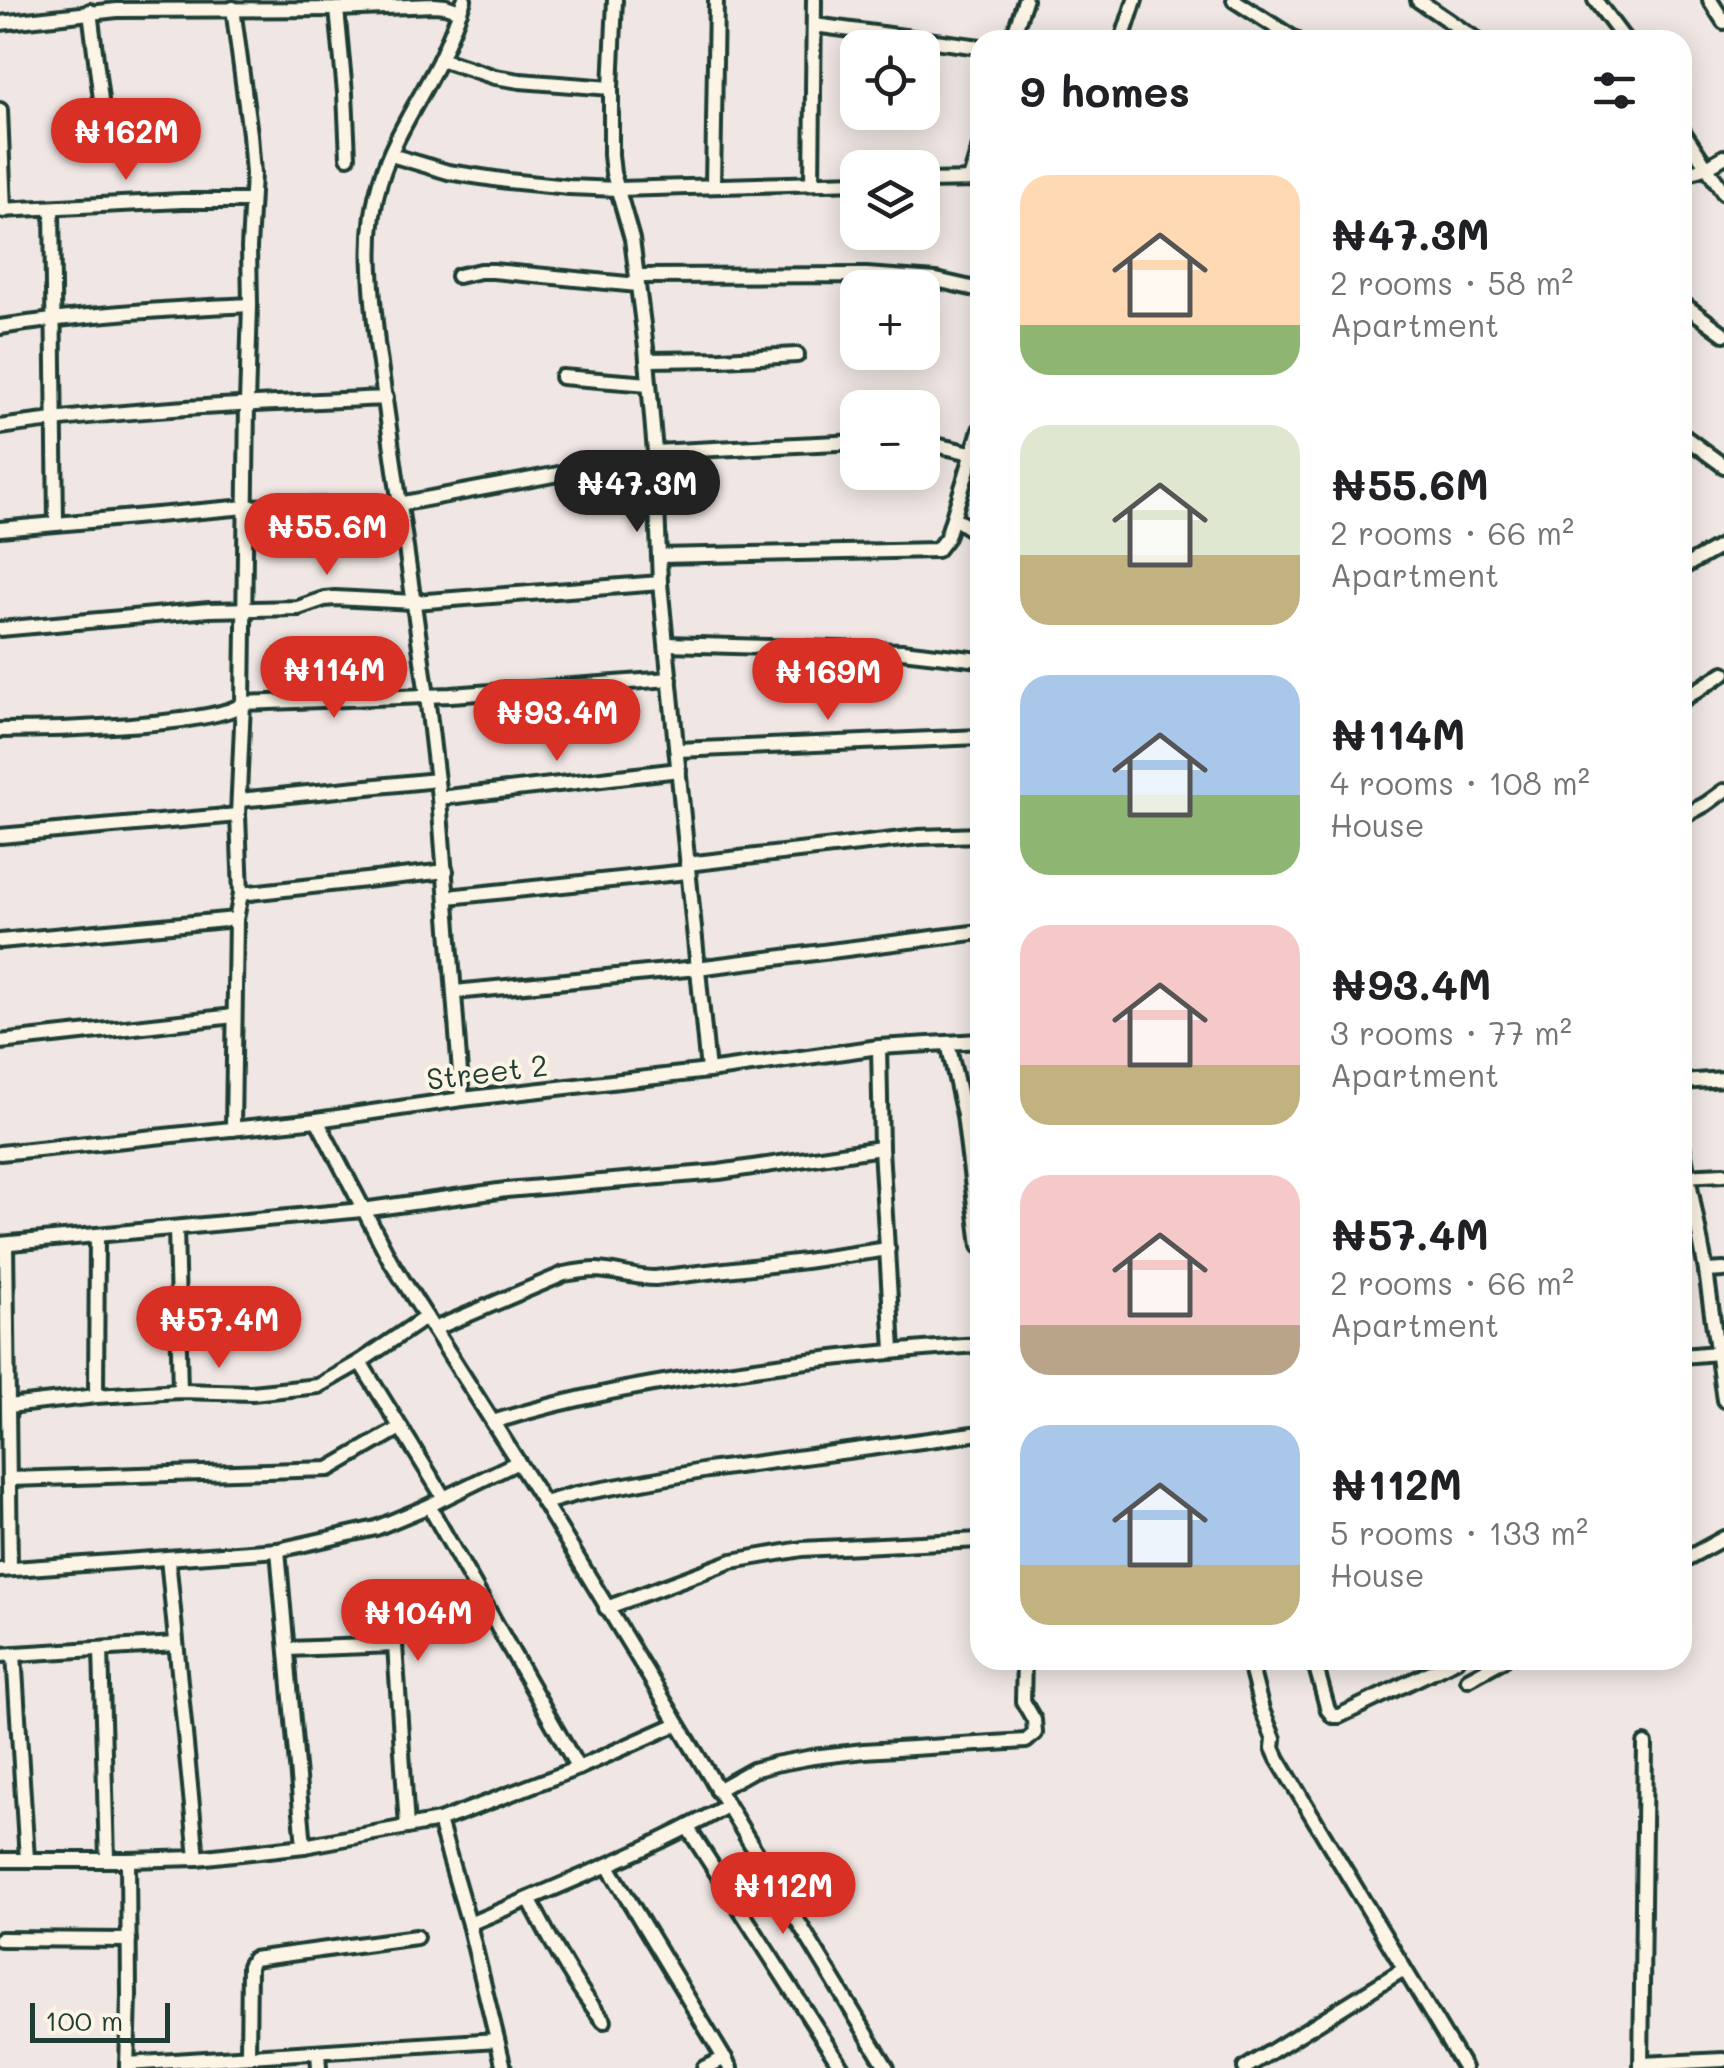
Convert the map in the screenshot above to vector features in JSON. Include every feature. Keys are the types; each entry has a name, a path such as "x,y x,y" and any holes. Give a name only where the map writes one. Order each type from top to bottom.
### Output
{"street":[{"path":"615,0 611,154 632,239 647,360 660,582 708,1071"},
{"path":"713,185 716,0"},
{"path":"812,183 814,0"},
{"path":"1016,30 1026,0"},
{"path":"1127,30 1135,0"},
{"path":"1234,0 1280,30"},
{"path":"1418,0 1462,30"},
{"path":"1595,0 1618,30"},
{"path":"1710,0 1724,22"},
{"path":"329,6 343,64 348,156"},
{"path":"0,23 90,11 462,6 440,59 405,121 380,181 372,219 377,342 439,798 462,1099"},
{"path":"233,8 253,174 233,1129"},
{"path":"90,11 107,148"},
{"path":"814,25 970,46"},
{"path":"440,59 495,77 611,88"},
{"path":"0,110 2,211 182,200 251,201"},
{"path":"1692,144 1724,193"},
{"path":"391,155 434,168 508,181 618,189 840,182"},
{"path":"1692,171 1724,157"},
{"path":"940,181 970,180"},
{"path":"52,208 56,522"},
{"path":"458,276 493,271 638,281 866,275 970,288"},
{"path":"0,326 144,310 250,305"},
{"path":"1692,310 1724,334"},
{"path":"647,360 797,355"},
{"path":"562,377 649,384"},
{"path":"0,427 53,419 246,404 386,398"},
{"path":"1692,442 1724,466"},
{"path":"655,452 840,443"},
{"path":"940,446 970,453"},
{"path":"658,556 931,552 943,546 970,457"},
{"path":"0,529 246,506 398,504 569,472 610,472 656,486"},
{"path":"954,518 970,528"},
{"path":"1692,560 1724,544"},
{"path":"0,628 298,608 334,598 414,602 660,582"},
{"path":"667,644 870,649 970,659"},
{"path":"1692,694 1724,673"},
{"path":"0,730 195,719 234,711 244,704 670,679"},
{"path":"678,750 970,737"},
{"path":"439,798 679,770"},
{"path":"0,836 437,780"},
{"path":"1692,812 1724,791"},
{"path":"448,898 918,837 970,835"},
{"path":"240,894 446,870"},
{"path":"0,941 236,919"},
{"path":"454,992 697,968 970,933"},
{"path":"0,1042 234,1016"},
{"name":"Street 2","path":"0,1154 317,1120 879,1047 970,1042"},
{"path":"948,1043 970,1164"},
{"path":"879,1047 893,1350"},
{"path":"1692,1081 1724,1079"},
{"path":"317,1120 390,1260 544,1503 887,2068"},
{"path":"518,1462 376,1528 278,1550 5,1569 10,1479 3,1244 742,1169 881,1148"},
{"path":"1692,1176 1724,1174"},
{"path":"1692,1204 1706,1271 1724,1400"},
{"path":"176,1228 180,1391"},
{"path":"96,1396 97,1236"},
{"path":"8,1406 96,1396 180,1391 252,1393 318,1386 430,1323 564,1274 600,1270 655,1278 888,1248"},
{"path":"1706,1271 1724,1270"},
{"path":"493,1422 549,1404 640,1384 893,1350 970,1346"},
{"path":"1692,1355 1718,1353"},
{"path":"360,1362 444,1498"},
{"path":"10,1479 329,1469 400,1428"},
{"path":"544,1503 708,1470 970,1434"},
{"path":"429,1506 578,1768"},
{"path":"1692,1552 1724,1538"},
{"path":"606,1608 732,1561 802,1550 970,1541"},
{"path":"278,1550 304,1846"},
{"path":"168,1558 197,1858"},
{"path":"27,1859 7,1654 176,1644"},
{"path":"287,1649 395,1645 407,1827"},
{"path":"101,1650 107,1859"},
{"path":"716,1790 753,1770 812,1758 1026,1740 1035,1734 1034,1720 1023,1700 1024,1670"},
{"path":"1252,1670 1278,1759 1464,2068"},
{"path":"1317,1670 1333,1716 1435,1670"},
{"path":"1415,1670 1416,1679"},
{"path":"1468,1679 1485,1670"},
{"path":"0,1860 197,1858 304,1846 439,1821 578,1768 677,1724"},
{"path":"1644,1744 1642,2066 1724,2060"},
{"path":"469,1924 608,1866 727,1806"},
{"path":"439,1821 504,2068"},
{"path":"688,1828 842,2068"},
{"path":"128,1860 127,2066 497,2040"},
{"path":"608,1866 727,2063 704,2068"},
{"path":"529,1899 584,1997 604,2021"},
{"path":"248,2055 249,1966 253,1959 416,1937"},
{"path":"0,1939 128,1940"},
{"path":"1245,2068 1404,1969"},
{"path":"318,2052 319,2068"}]}
